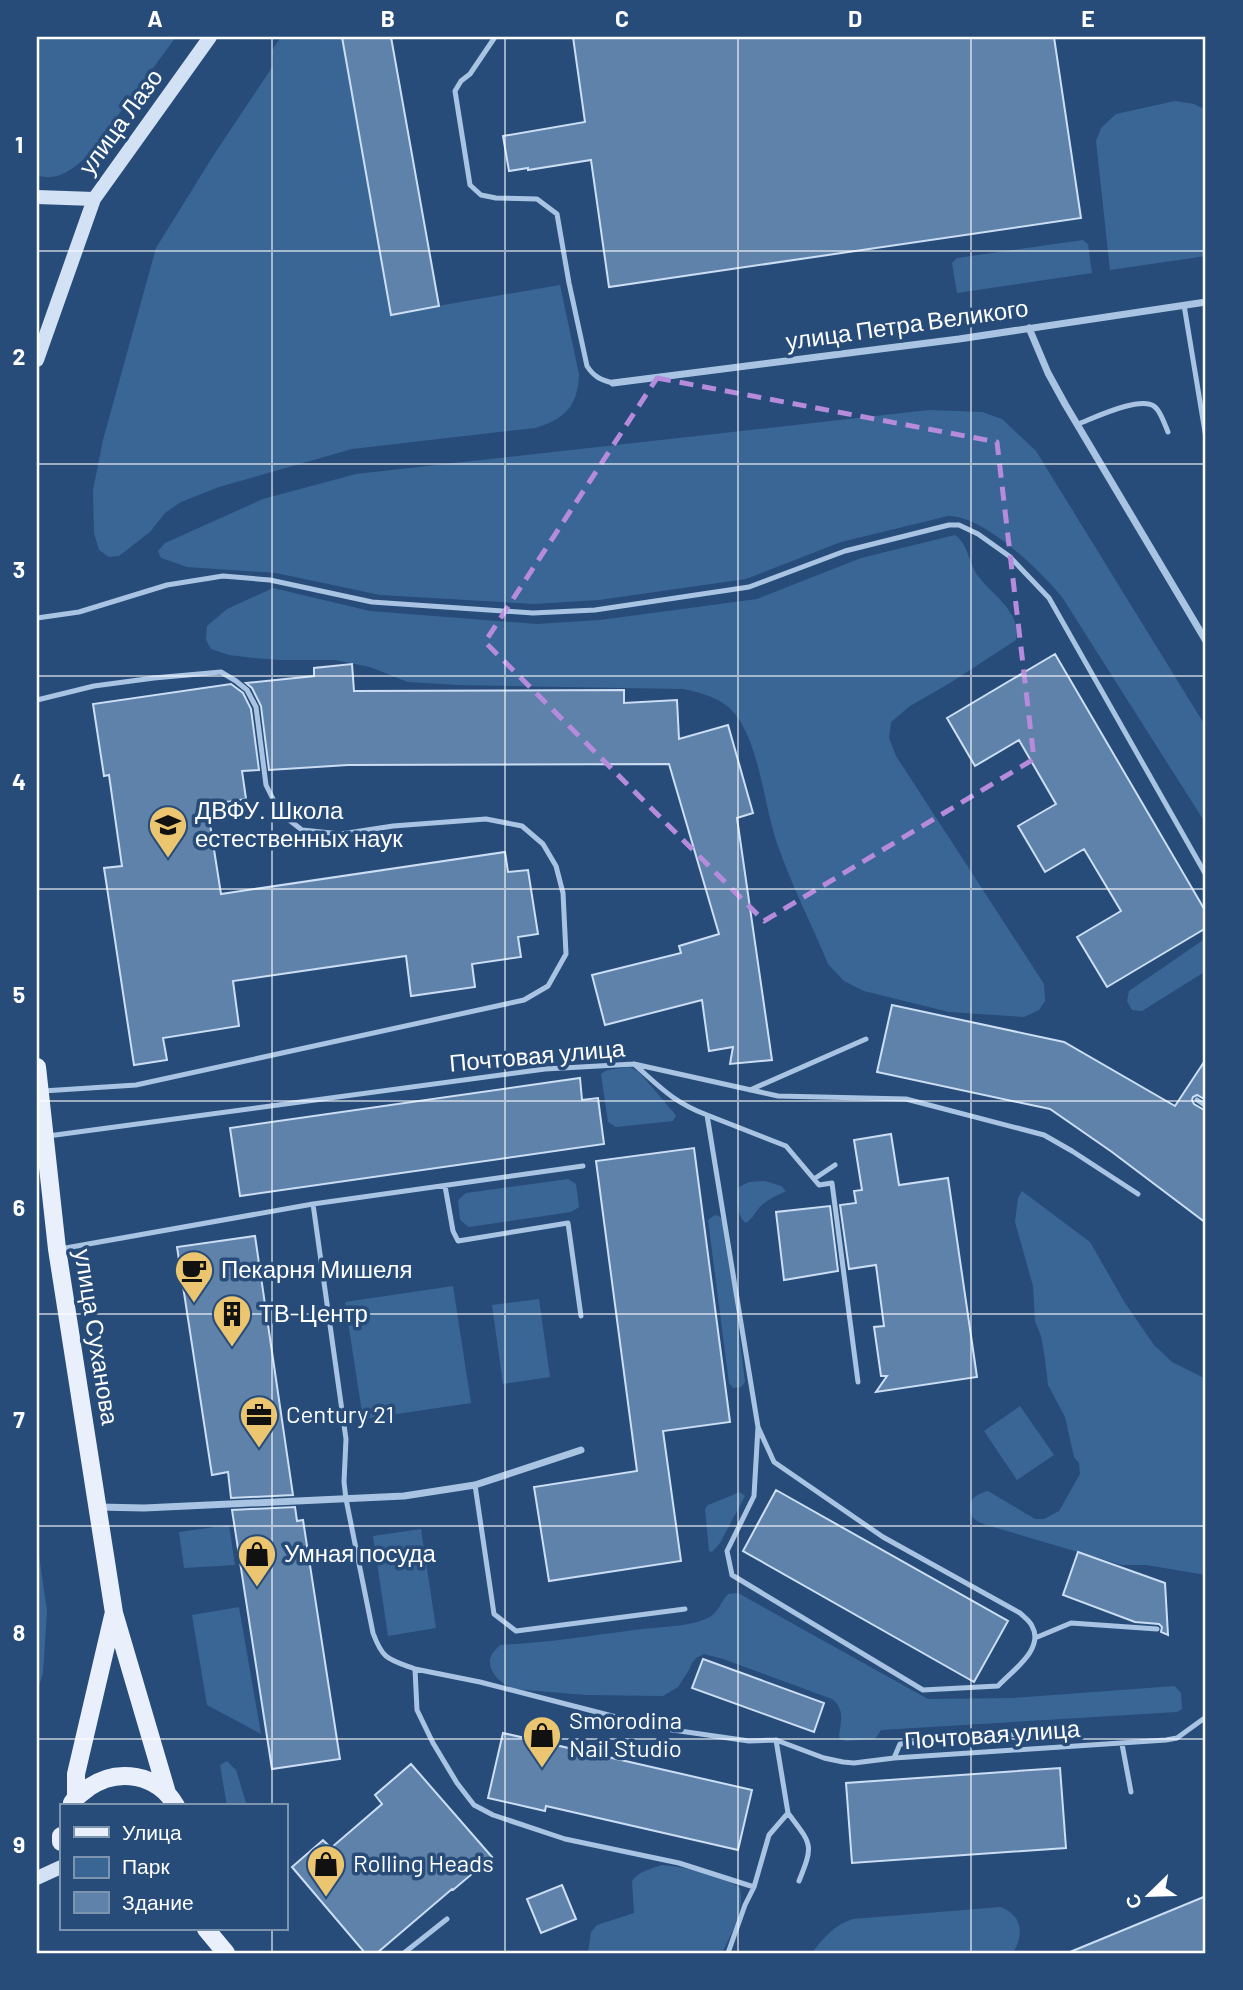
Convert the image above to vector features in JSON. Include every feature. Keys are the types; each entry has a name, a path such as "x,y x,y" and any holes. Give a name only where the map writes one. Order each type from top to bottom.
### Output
{"main road":[{"name":"улица Лазо","path":"37,360 94,199 210,37"},
{"name":"улица Лазо","path":"37,197 94,199"},
{"name":"улица Суханова","path":"37,1067 57,1249 114,1613 172,1800"},
{"name":"улица Суханова","path":"73,1802 76,1774 114,1613"},
{"path":"73,1802 100,1780 115,1776 147,1780 172,1800"},
{"path":"37,1878 60,1867"},
{"path":"207,1930 226,1953"}],"street":[{"name":"улица Петра Великого","path":"613,383 959,339 1206,302"},
{"path":"1029,328 1048,373 1206,641"},
{"path":"97,1507 144,1508 404,1496 475,1485 581,1450"}],"lane":[{"path":"495,37 455,91 470,185 481,195 537,200 557,214 587,366 593,375 613,383"},
{"path":"1184,305 1206,438"},
{"path":"1079,424 1139,403 1151,404 1156,407 1168,432"},
{"path":"37,618 79,612 167,584 223,576 270,580 372,602 533,613 595,610 749,587 845,551 949,525 959,525 978,534 1009,556 1049,598 1206,874"},
{"path":"37,700 94,686 221,672 247,690 256,707 266,785 280,813 302,830 341,834 393,826 486,819 522,826 543,844 556,866 563,893 566,954 548,986 524,1000 136,1085 38,1092"},
{"path":"750,1090 866,1039"},
{"path":"634,1064 672,1098 687,1107 786,1146 819,1185 832,1183 858,1382"},
{"name":"Почтовая улица","path":"44,1136 545,1069 634,1064 778,1096 906,1099 1044,1135 1138,1195"},
{"path":"1197,1100 1206,1107"},
{"path":"707,1115 758,1427 754,1496 727,1551 732,1575 923,1690 998,1686 1032,1650 1035,1638 1032,1626 1020,1613 883,1537 774,1462 758,1427"},
{"path":"814,1179 835,1165"},
{"path":"57,1249 313,1204 583,1166"},
{"path":"445,1186 453,1231 458,1241 568,1223 580,1316"},
{"path":"313,1204 346,1439 346,1499 373,1633 380,1652 395,1662 415,1669 480,1682 659,1728 749,1741 776,1740 788,1813 807,1839 809,1855 799,1881"},
{"path":"475,1485 494,1614 516,1631 685,1609"},
{"path":"1035,1638 1071,1623 1157,1629"},
{"path":"415,1669 417,1710 457,1783 474,1805 494,1815 565,1839 679,1863 754,1887"},
{"name":"Почтовая улица","path":"776,1740 824,1758 854,1763 894,1758 1166,1741 1177,1738 1206,1717"},
{"path":"894,1758 900,1744 1020,1734"},
{"path":"1122,1744 1131,1792"},
{"path":"728,1953 754,1887 769,1835 788,1813"},
{"path":"404,1953 447,1919"}],"highlighted area":[{"path":"657,378 997,442 1034,759 764,921 485,642"}],"green space":[{"path":"37,37 176,37 90,153 73,168 52,177 37,175"},
{"path":"281,37 342,37 391,314 560,285 579,374 576,395 573,403 562,415 535,428 352,449 219,487 181,502 165,513 150,532 119,556 109,557 99,550 94,533 93,490 103,440 156,248 273,66 272,50"},
{"path":"1175,101 1194,104 1206,110 1206,256 1110,270 1096,141 1101,128 1116,114"},
{"path":"1083,240 1088,244 1092,273 957,293 952,263 957,258"},
{"path":"929,410 982,412 1002,419 1036,451 1206,727 1206,824 1062,597 1010,546 977,524 962,518 948,516 841,542 746,579 599,600 534,604 380,595 276,573 187,567 161,558 158,551 165,543 263,499 356,474"},
{"path":"955,535 965,548 976,573 1010,611 1017,629 1016,640 910,706 891,722 889,738 896,756 1044,984 1045,1001 1039,1010 1024,1017 949,1012 864,991 844,981 828,964 784,861 746,732 733,711 714,698 683,689 408,682 370,667 335,660 282,660 229,655 211,649 206,640 207,626 227,609 273,588 370,611 537,624 600,620 757,599 861,558"},
{"path":"1206,938 1206,971 1142,1011 1132,1010 1127,1001 1129,991"},
{"path":"630,1067 639,1072 674,1113 676,1116 673,1121 616,1127 608,1122 601,1074 607,1070"},
{"path":"568,1179 576,1184 579,1207 571,1212 469,1227 460,1220 458,1200 466,1193"},
{"path":"765,1181 781,1186 786,1191 759,1208 746,1223 738,1206 739,1187 749,1182"},
{"path":"1022,1191 1090,1242 1125,1303 1154,1345 1172,1362 1206,1379 1206,1575 1146,1565 1122,1565 984,1524 972,1516 972,1500 988,1491 1035,1519 1044,1519 1059,1511 1080,1474 1065,1417 1048,1385 1041,1336 1035,1321 1033,1286 1015,1222 1018,1198"},
{"path":"715,1215 725,1222 745,1382 741,1387 733,1388 729,1383 708,1220"},
{"path":"453,1286 471,1403 363,1419 345,1302"},
{"path":"539,1299 550,1377 503,1384 492,1305"},
{"path":"1020,1406 1054,1455 1017,1480 984,1431"},
{"path":"740,1492 745,1496 720,1543 712,1552 709,1551 705,1509 708,1505"},
{"path":"229,1525 235,1565 184,1568 179,1532"},
{"path":"421,1529 436,1628 388,1636 373,1536"},
{"path":"37,1542 47,1611 43,1673 37,1693"},
{"path":"738,1593 928,1699 1013,1698 1175,1686 1181,1693 1182,1709 1177,1712 881,1730 875,1739 846,1741 839,1736 840,1711 832,1699 704,1654 692,1663 678,1687 663,1696 586,1695 514,1689 499,1680 490,1666 492,1654 500,1645 692,1623 711,1616 728,1594"},
{"path":"239,1607 261,1734 207,1705 192,1615"},
{"path":"227,1761 236,1770 246,1804 227,1804 220,1765"},
{"path":"662,1865 713,1875 740,1888 739,1913 722,1953 588,1953 591,1932 597,1925 634,1913 632,1881 638,1875"},
{"path":"1000,1907 1013,1915 1019,1926 1019,1939 1013,1953 812,1953 830,1933 853,1919"}],"building":[{"path":"342,37 391,37 439,306 391,315"},
{"path":"573,37 1054,37 1081,218 609,287 591,160 509,171 503,136 585,122"},
{"path":"1055,654 1206,912 1206,928 1107,987 1077,937 1121,911 1084,849 1045,872 1018,826 1056,804 1019,740 975,766 947,718"},
{"path":"352,664 354,691 624,690 624,703 677,700 679,739 728,725 753,813 737,818 772,1060 730,1064 733,1047 709,1051 702,1000 605,1025 592,975 681,953 679,946 719,934 669,764 348,765 269,770 261,706 252,688 246,683 314,676 314,668"},
{"name":"ДВФУ. Школа естественных наук","path":"231,684 243,693 251,709 259,770 242,771 246,799 207,805 221,894 505,852 508,872 528,870 538,934 518,937 521,957 472,964 475,987 411,996 406,956 233,981 239,1026 163,1038 167,1060 134,1065 104,868 122,866 109,775 104,776 93,704"},
{"path":"892,1005 1064,1042 1175,1106 1206,1059 1206,1100 1197,1095 1192,1100 1206,1111 1206,1223 1050,1109 877,1072"},
{"path":"580,1078 582,1100 598,1098 604,1144 240,1196 230,1128"},
{"path":"891,1134 899,1185 948,1178 977,1377 876,1392 887,1376 881,1376 874,1327 884,1326 876,1265 849,1269 840,1205 856,1203 854,1191 862,1190 854,1140"},
{"path":"694,1148 730,1422 663,1431 681,1561 549,1581 534,1487 637,1471 596,1161"},
{"path":"830,1206 838,1271 784,1280 776,1212"},
{"name":"ТВ-Центр","path":"255,1236 293,1495 231,1498 228,1472 212,1475 177,1247"},
{"path":"776,1490 1008,1621 974,1682 743,1551"},
{"path":"295,1507 297,1521 303,1520 340,1759 272,1769 232,1510"},
{"path":"1078,1552 1165,1583 1168,1635 1161,1632 1162,1627 1159,1624 1135,1622 1063,1595"},
{"path":"703,1659 824,1703 814,1732 692,1688"},
{"path":"503,1733 752,1790 738,1850 546,1806 545,1811 488,1798"},
{"path":"411,1764 492,1857 377,1953 365,1953 292,1867 323,1840 331,1848 382,1804 375,1795"},
{"path":"1060,1768 1066,1848 852,1863 846,1783"},
{"path":"562,1885 576,1919 541,1933 527,1899"},
{"path":"1206,1896 1206,1953 1070,1953 1070,1952"}],"place":[{"name":"ДВФУ. Школа естественных наук","path":"168,859"},
{"name":"Пекарня Мишеля","path":"194,1304"},
{"name":"ТВ-Центр","path":"232,1348"},
{"name":"Century 21","path":"259,1449"},
{"name":"Умная посуда","path":"257,1588"},
{"name":"Smorodina Nail Studio","path":"542,1769"},
{"name":"Rolling Heads","path":"326,1898"}]}
